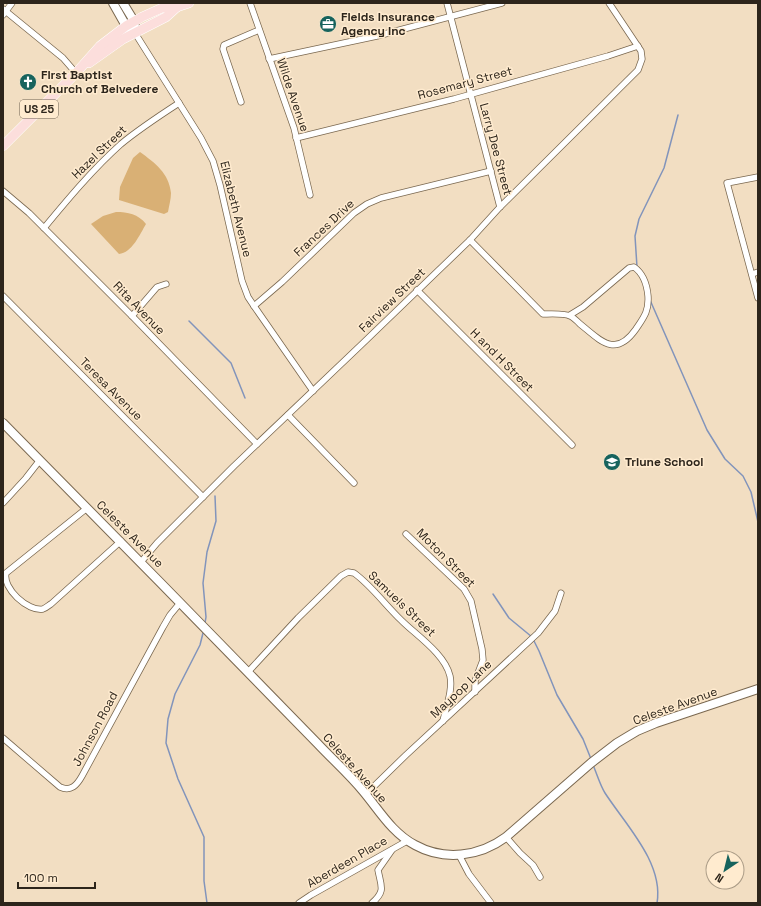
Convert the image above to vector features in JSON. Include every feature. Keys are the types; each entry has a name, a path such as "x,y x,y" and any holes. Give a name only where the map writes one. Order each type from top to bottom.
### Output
{"main road":[{"name":"US 25","path":"3,146 76,73 100,46 130,24 162,8 177,7 189,3"},
{"name":"US 25","path":"76,73 123,39 166,16 177,7"}],"street":[{"path":"12,3 4,12 63,58 76,73"},
{"path":"113,3 130,24 135,33"},
{"path":"123,3 130,24"},
{"name":"Wilde Avenue","path":"250,3 294,128 310,195"},
{"name":"Larry Dee Street","path":"446,3 500,207"},
{"path":"269,59 377,36 449,16 484,9 502,3"},
{"path":"609,3 638,46"},
{"path":"241,102 223,49 224,44 259,30"},
{"name":"Elizabeth Avenue","path":"135,33 201,138 213,161 242,281 248,296 313,391"},
{"name":"Rosemary Street","path":"296,138 470,94 608,56 638,46"},
{"name":"Fairview Street","path":"141,562 157,543 257,444 470,240 500,207 638,70 642,59 641,51 638,46"},
{"name":"Hazel Street","path":"44,228 65,202 121,145 137,131 179,102"},
{"name":"Frances Drive","path":"254,306 282,282 354,212 367,204 381,198 491,171"},
{"path":"758,177 727,183 755,273 758,298"},
{"name":"Rita Avenue","path":"3,190 44,228 257,444"},
{"path":"470,240 543,314 570,315 583,307 629,268 634,267 639,271 647,285 649,306 645,316 632,335 620,345 608,345 601,341 570,315"},
{"path":"132,316 157,287 166,284"},
{"name":"H and H Street","path":"417,290 572,445"},
{"name":"Teresa Avenue","path":"3,296 204,497"},
{"path":"288,415 354,483"},
{"name":"Celeste Avenue","path":"3,423 141,562 366,794 389,825 407,840 420,848 436,853 459,855 487,848 506,837 591,763 617,743 637,731 758,688"},
{"path":"3,503 40,460"},
{"path":"87,508 6,573 5,578 9,587 20,601 33,608 43,609 120,542"},
{"name":"Moton Street","path":"406,534 464,589 471,602 482,649 483,660 476,681 475,692"},
{"name":"Samuels Street","path":"248,672 298,618 341,576 348,572 354,573 401,621 428,643 445,665 450,674 450,680 449,696 443,721"},
{"name":"Maypop Lane","path":"366,794 538,633 556,611 561,594"},
{"name":"Johnson Road","path":"3,738 60,787 68,789 75,786 82,776 163,627 170,615 180,603"},
{"path":"506,837 533,865 540,877"},
{"name":"Aberdeen Place","path":"299,903 311,894 407,840"},
{"path":"372,903 379,898 382,891 378,870 394,848"},
{"path":"459,855 469,874 491,903"}],"shaded area":[{"path":"140,152 160,169 170,186 171,195 168,212 164,214 119,200 120,187 133,158"},
{"path":"116,212 132,214 140,218 146,224 132,247 124,253 119,254 91,224 103,216"}],"waterway":[{"path":"637,267 635,236 639,219 664,168 678,115"},
{"path":"650,300 707,430 725,459 743,476 751,492 758,522"},
{"path":"189,321 231,363 245,398"},
{"path":"205,623 206,617 203,583 207,552 216,521 215,496"},
{"path":"493,594 509,618 532,637"},
{"path":"203,633 200,645 175,694 168,719 166,743 178,779 204,837 204,881 207,903"},
{"path":"534,641 557,695 583,739 591,759"},
{"path":"593,765 605,793 632,831 649,859 655,873 658,888 657,903"}],"place":[{"name":"Fields Insurance Agency Inc","path":"328,24"},
{"name":"First Baptist Church of Belvedere","path":"28,82"},
{"name":"Triune School","path":"612,462"}]}
